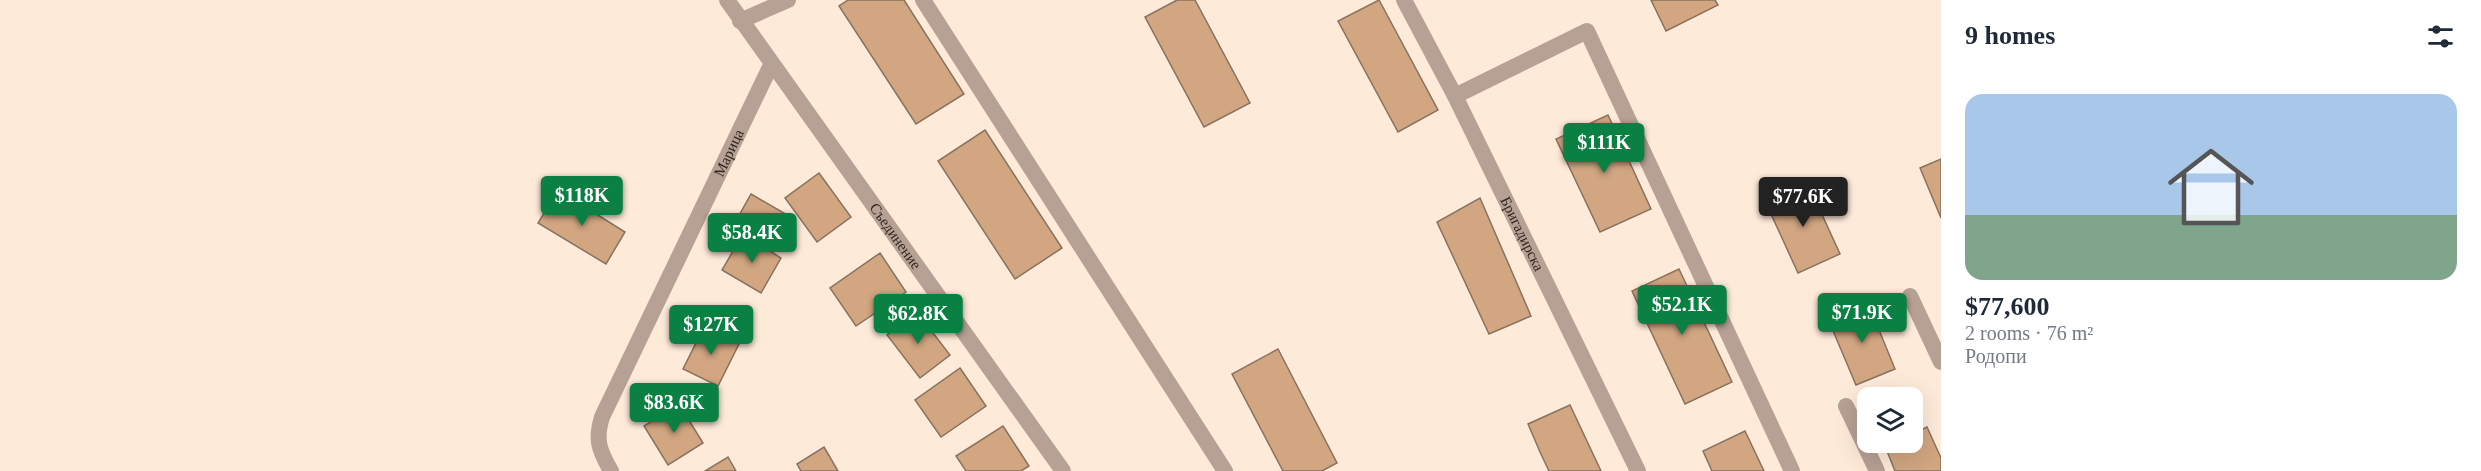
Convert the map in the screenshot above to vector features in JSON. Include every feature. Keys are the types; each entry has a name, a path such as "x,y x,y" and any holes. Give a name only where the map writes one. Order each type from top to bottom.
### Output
{"street":[{"name":"Съединение","path":"727,0 771,65 1063,471"},
{"path":"740,21 788,0"},
{"path":"922,0 1225,471"},
{"name":"Бригадирска","path":"1404,0 1455,96 1638,471"},
{"path":"1455,96 1587,30 1792,471"},
{"name":"Марица","path":"610,471 601,453 597,434 602,417 771,65"},
{"path":"1910,296 1941,362"},
{"path":"1846,406 1877,471"}],"building":[{"path":"848,0 904,0 964,94 916,124 839,6"},
{"path":"1177,0 1195,0 1250,103 1204,127 1145,17"},
{"path":"1379,0 1438,110 1398,132 1338,21"},
{"path":"1651,0 1715,0 1718,5 1666,31"},
{"path":"1608,115 1651,209 1600,232 1556,139"},
{"path":"985,130 1062,248 1015,279 938,161"},
{"path":"1941,159 1941,218 1920,168"},
{"path":"819,173 851,217 817,242 785,198"},
{"path":"1808,184 1840,254 1798,273 1766,203"},
{"path":"558,190 625,232 606,264 538,223"},
{"path":"751,194 789,216 775,241 737,219"},
{"path":"1480,198 1531,316 1489,334 1437,222"},
{"path":"743,234 781,258 761,293 722,270"},
{"path":"880,253 906,292 856,326 830,288"},
{"path":"1679,269 1732,382 1685,404 1632,291"},
{"path":"1868,303 1895,369 1856,385 1828,319"},
{"path":"917,312 950,355 920,378 887,335"},
{"path":"704,327 739,344 718,386 683,369"},
{"path":"1278,349 1337,463 1322,471 1283,471 1232,374"},
{"path":"960,368 986,406 941,437 915,400"},
{"path":"679,404 703,443 668,465 644,426"},
{"path":"1570,405 1601,471 1549,471 1540,452 1528,424"},
{"path":"1003,426 1029,466 1021,471 966,471 956,456"},
{"path":"1927,427 1941,458 1941,471 1895,471 1888,453 1923,453 1923,429"},
{"path":"1745,431 1764,471 1712,471 1703,451"},
{"path":"824,447 838,471 801,471 797,464"},
{"path":"728,457 736,471 705,471"}]}
